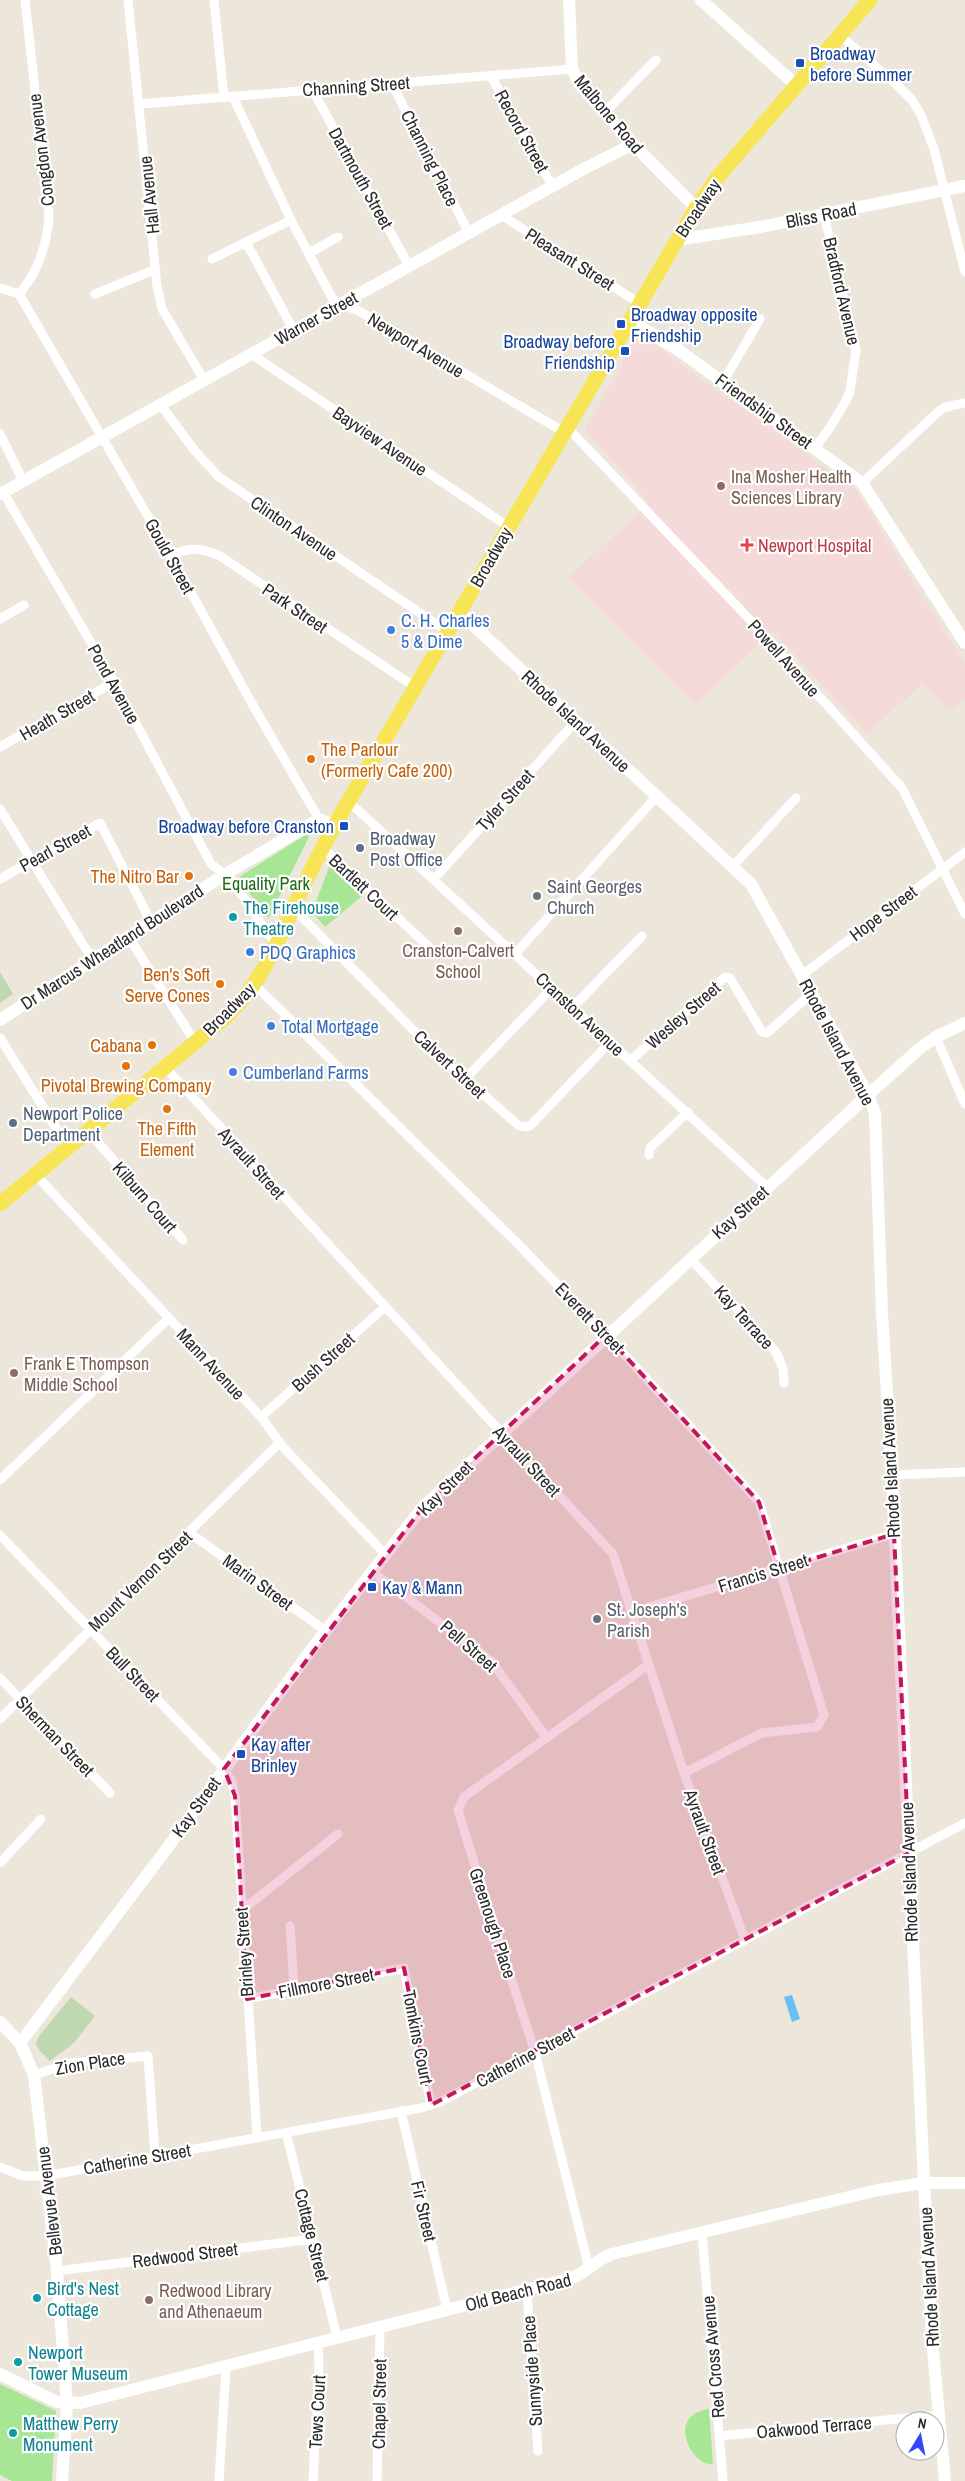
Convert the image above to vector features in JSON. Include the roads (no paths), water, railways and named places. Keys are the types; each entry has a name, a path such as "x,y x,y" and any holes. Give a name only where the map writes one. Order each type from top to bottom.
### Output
{"main road":[{"name":"Broadway","path":"2,1200 35,1174 65,1142 88,1131 227,1016 255,985 278,944 322,848 348,801 676,240 717,178 868,1"}],"street":[{"name":"Congdon Avenue","path":"19,294 30,279 39,261 46,240 49,216 25,0"},
{"name":"Hall Avenue","path":"128,0 156,269 162,309 204,380"},
{"path":"214,0 229,98 332,298 340,304"},
{"name":"Malbone Road","path":"569,0 572,69 580,85 633,144 696,208"},
{"path":"701,0 797,86"},
{"path":"840,35 912,100 928,130 965,272"},
{"path":"605,112 656,60"},
{"name":"Channing Street","path":"140,104 572,69"},
{"name":"Record Street","path":"491,76 553,187"},
{"name":"Channing Place","path":"392,84 468,233"},
{"name":"Dartmouth Street","path":"312,90 409,266"},
{"name":"Warner Street","path":"2,493 468,233 633,144"},
{"name":"Bliss Road","path":"676,240 824,215 965,186"},
{"name":"Pleasant Street","path":"501,215 639,303"},
{"name":"Bradford Avenue","path":"815,448 829,429 850,392 856,350 824,215"},
{"path":"212,259 291,220"},
{"path":"309,253 338,237"},
{"path":"246,242 294,330"},
{"path":"95,294 156,269"},
{"path":"0,288 19,294"},
{"name":"Gould Street","path":"19,294 171,556 255,709 319,819"},
{"name":"Newport Avenue","path":"340,304 359,311 566,429"},
{"name":"Friendship Street","path":"629,320 676,348 862,483 965,643"},
{"path":"723,382 760,320"},
{"name":"Bayview Avenue","path":"251,354 509,528"},
{"path":"862,483 938,412 945,407 965,403"},
{"name":"Clinton Avenue","path":"160,404 195,451 219,477 448,632"},
{"name":"Powell Avenue","path":"566,429 753,623 902,788 965,914"},
{"path":"0,434 23,481"},
{"name":"Pond Avenue","path":"2,493 114,682 211,864 232,880 268,934 278,944"},
{"name":"Park Street","path":"171,556 182,550 194,548 205,549 220,556 415,686"},
{"path":"0,619 24,604"},
{"name":"Rhode Island Avenue","path":"459,612 751,884 868,1094 875,1112 882,1314 892,1475 924,2184 932,2340 939,2411"},
{"name":"Heath Street","path":"0,747 114,682"},
{"name":"Tyler Street","path":"434,879 576,721"},
{"path":"516,954 657,796"},
{"path":"732,866 796,798"},
{"name":"Cranston Avenue","path":"348,801 611,1041 767,1187"},
{"path":"0,809 92,958"},
{"path":"319,819 335,825"},
{"name":"Dr Marcus Wheatland Boulevard","path":"0,1020 92,958 224,875 319,819"},
{"name":"Pearl Street","path":"0,879 100,823 151,922"},
{"name":"Bartlett Court","path":"322,848 428,946"},
{"name":"Hope Street","path":"802,975 965,852"},
{"name":"Calvert Street","path":"293,908 431,1048 518,1125 530,1126 611,1041"},
{"path":"128,936 195,1042"},
{"path":"573,1007 642,936"},
{"name":"Wesley Street","path":"631,1060 725,977 730,978 762,1032 767,1033 812,993"},
{"name":"Everett Street","path":"255,985 516,1242 606,1335 758,1502 824,1715 817,1727 762,1733 684,1773"},
{"path":"465,1079 552,988"},
{"name":"Kay Street","path":"20,2043 326,1632 423,1507 606,1335 868,1094 936,1037 965,1023"},
{"path":"936,1037 965,1104"},
{"path":"0,1038 65,1142"},
{"name":"Ayrault Street","path":"165,1067 613,1554 684,1773 745,1940"},
{"path":"648,1155 650,1148 688,1112"},
{"name":"Kilburn Court","path":"88,1131 183,1240"},
{"name":"Mann Avenue","path":"35,1174 261,1417 280,1442 386,1555"},
{"name":"Kay Terrace","path":"690,1258 776,1352 783,1369 784,1383"},
{"name":"Bush Street","path":"261,1417 385,1307"},
{"path":"0,1480 168,1318"},
{"name":"Mount Vernon Street","path":"0,1719 280,1442"},
{"path":"892,1475 965,1472"},
{"name":"Marin Street","path":"190,1533 326,1632"},
{"name":"Francis Street","path":"632,1612 894,1534"},
{"name":"Bull Street","path":"0,1535 224,1769"},
{"name":"Pell Street","path":"373,1572 491,1661 547,1738"},
{"name":"Greenough Place","path":"589,2268 535,2052 458,1810 460,1802 464,1797 648,1665"},
{"name":"Sherman Street","path":"0,1678 110,1793"},
{"name":"Brinley Street","path":"224,1769 232,1782 235,1796 257,2137"},
{"path":"0,1864 41,1819"},
{"name":"Catherine Street","path":"0,2168 23,2176 45,2176 431,2105 535,2052 965,1823"},
{"path":"241,1911 338,1834"},
{"path":"290,1926 294,1989"},
{"name":"Fillmore Street","path":"247,1999 404,1968"},
{"name":"Tomkins Court","path":"404,1968 431,2105"},
{"name":"Bellevue Avenue","path":"0,2022 20,2043 34,2075 57,2271 67,2404 62,2481"},
{"name":"Zion Place","path":"34,2075 71,2063 148,2056 155,2155"},
{"name":"Fir Street","path":"401,2111 447,2310"},
{"name":"Cottage Street","path":"286,2132 337,2337"},
{"name":"Old Beach Road","path":"67,2404 80,2403 226,2367 578,2276 601,2258 612,2254 878,2190 924,2184 965,2183"},
{"name":"Red Cross Avenue","path":"702,2233 723,2481"},
{"name":"Redwood Street","path":"57,2271 313,2239"},
{"name":"Sunnyside Place","path":"527,2290 538,2451"},
{"name":"Chapel Street","path":"377,2481 380,2327"},
{"name":"Tews Court","path":"314,2481 320,2365 318,2342"},
{"path":"219,2481 226,2367"},
{"path":"0,2374 57,2402 67,2404"},
{"name":"Oakwood Terrace","path":"719,2436 895,2419"},
{"name":"Rhode Island Avenue","path":"943,2461 945,2481"}],"water":[{"path":"792,1995 800,2019 792,2022 784,1997"}],"place":[{"name":"Broadway before Summer","path":"800,63"},
{"name":"Broadway opposite Friendship","path":"621,324"},
{"name":"Broadway before Friendship","path":"625,351"},
{"name":"Ina Mosher Health Sciences Library","path":"721,486"},
{"name":"Newport Hospital","path":"747,545"},
{"name":"C. H. Charles 5 & Dime","path":"391,630"},
{"name":"The Parlour (Formerly Cafe 200)","path":"311,759"},
{"name":"Broadway before Cranston","path":"344,826"},
{"name":"Broadway Post Office","path":"360,848"},
{"name":"The Nitro Bar","path":"189,876"},
{"name":"Saint Georges Church","path":"537,896"},
{"name":"The Firehouse Theatre","path":"233,917"},
{"name":"Cranston-Calvert School","path":"458,931"},
{"name":"PDQ Graphics","path":"250,952"},
{"name":"Ben's Soft Serve Cones","path":"220,984"},
{"name":"Total Mortgage","path":"271,1026"},
{"name":"Cabana","path":"152,1045"},
{"name":"Pivotal Brewing Company","path":"126,1066"},
{"name":"Cumberland Farms","path":"233,1072"},
{"name":"The Fifth Element","path":"167,1109"},
{"name":"Newport Police Department","path":"13,1123"},
{"name":"Frank E Thompson Middle School","path":"14,1373"},
{"name":"Kay & Mann","path":"372,1587"},
{"name":"St. Joseph's Parish","path":"597,1619"},
{"name":"Kay after Brinley","path":"241,1754"},
{"name":"Bird's Nest Cottage","path":"37,2298"},
{"name":"Redwood Library and Athenaeum","path":"149,2300"},
{"name":"Newport Tower Museum","path":"18,2362"},
{"name":"Matthew Perry Monument","path":"13,2433"}],"park label":[{"name":"Equality Park","path":"266,883"}]}
